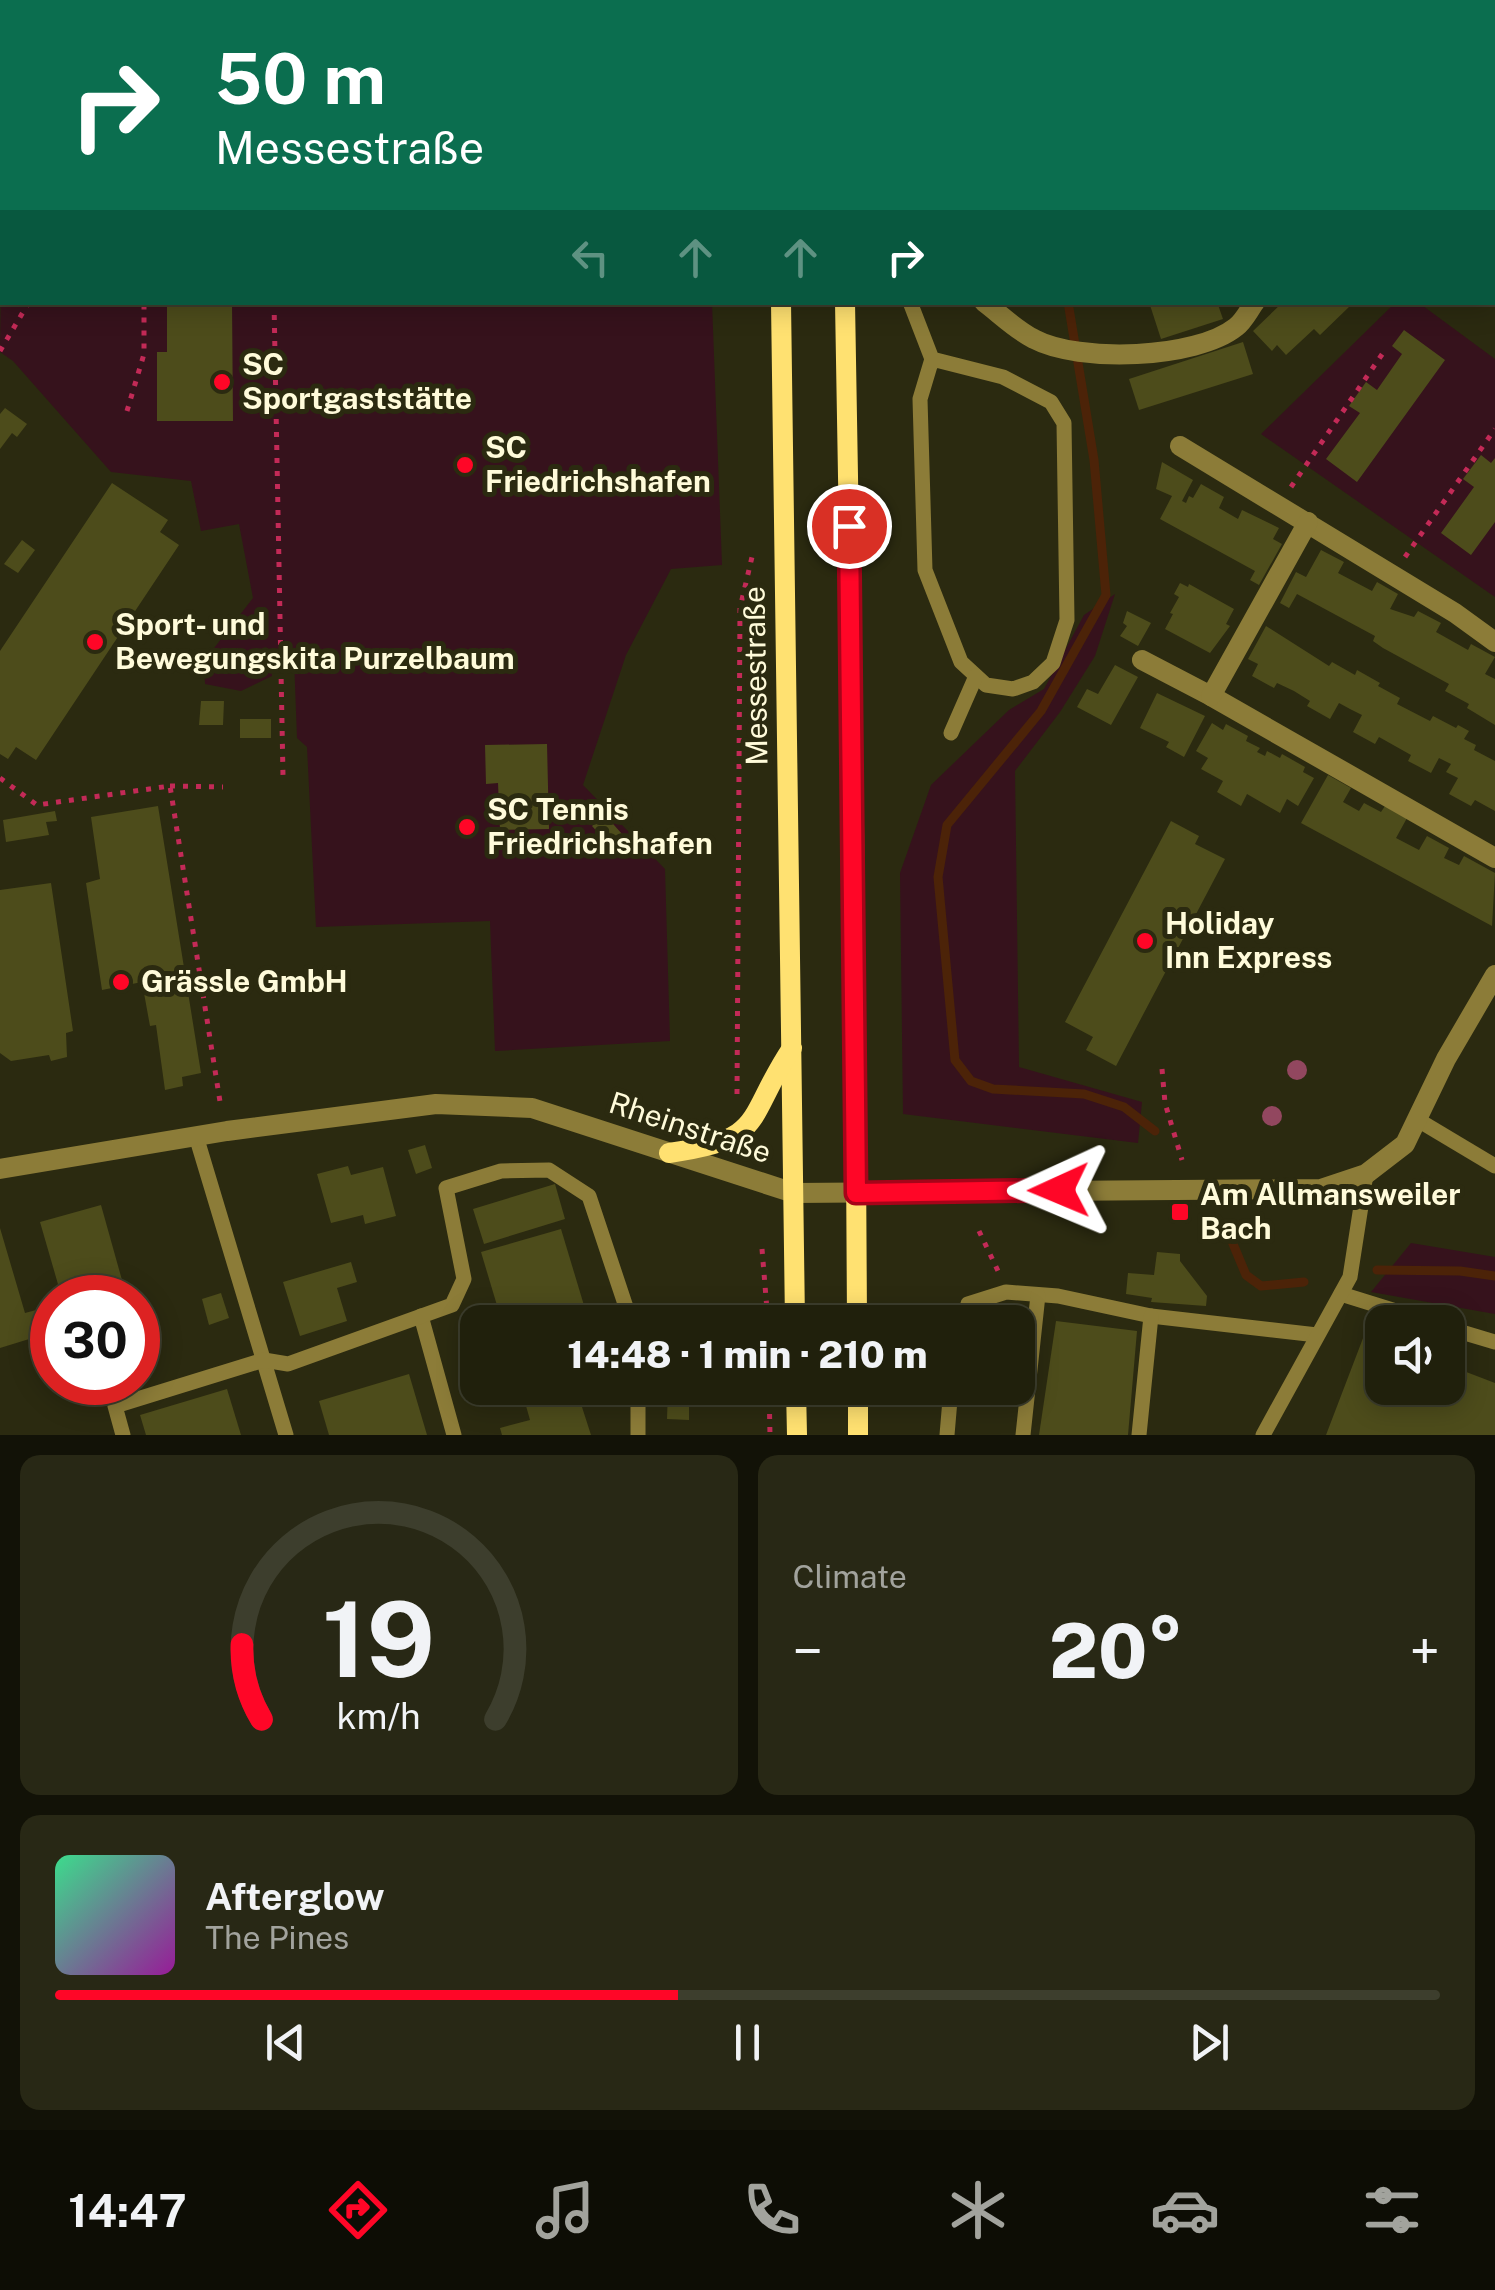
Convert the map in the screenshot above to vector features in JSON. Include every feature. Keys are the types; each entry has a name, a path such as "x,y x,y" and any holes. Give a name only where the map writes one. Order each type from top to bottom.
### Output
{"street":[{"name":"Messestraße","path":"781,305 795,1305"},
{"path":"845,305 854,843 856,1305"},
{"path":"988,305 1034,340 1078,352 1168,352 1218,337 1237,326 1253,305"},
{"path":"1180,446 1392,574 1495,642"},
{"path":"1211,696 1308,522"},
{"path":"1142,660 1495,858"},
{"path":"1366,1174 1405,1144 1446,1059 1495,976"},
{"path":"669,1152 696,1149 741,1134 762,1105 774,1074 792,1048"},
{"name":"Rheinstraße","path":"0,1169 196,1136 436,1104 532,1108 794,1193 1321,1189 1366,1174"},
{"path":"796,1405 796,1435"},
{"path":"858,1405 858,1435"}],"lane":[{"path":"911,305 932,360 920,400 926,570 961,662 986,685 1013,689 1033,682 1053,663 1066,620 1064,423 1051,402 1003,377 932,360"},
{"path":"951,733 976,676"},
{"path":"1418,1120 1495,1166"},
{"path":"196,1136 286,1435"},
{"path":"123,1435 115,1406 264,1360 288,1364 452,1305 464,1279 446,1188 501,1170 549,1170 589,1196 625,1305"},
{"path":"1263,1435 1350,1277 1366,1174"},
{"path":"968,1305 1006,1292 1038,1294 1151,1316 1317,1334"},
{"path":"1022,1435 1038,1294"},
{"path":"1341,1294 1376,1305"},
{"path":"421,1316 454,1435"},
{"path":"1139,1435 1151,1316"},
{"path":"1465,1333 1495,1342"},
{"path":"638,1405 638,1435"},
{"path":"947,1435 950,1405"}],"path":[{"path":"0,350 27,305"},
{"path":"127,410 144,354 144,305"},
{"path":"274,305 283,776"},
{"path":"1278,505 1384,353"},
{"path":"1392,574 1495,429"},
{"path":"737,1107 740,608 752,557"},
{"path":"0,778 37,805 170,786 223,787"},
{"path":"170,786 222,1108"},
{"path":"1162,1069 1165,1103 1182,1160"},
{"path":"978,1231 996,1265"},
{"path":"762,1250 767,1305"},
{"path":"769,1405 770,1435"}],"shaded area":[{"path":"1,305 712,305 722,565 671,569 626,655 583,785 665,869 670,1041 495,1051 490,921 316,927 307,747 297,738 294,658 272,658 272,676 241,691 205,684 204,661 253,598 239,524 201,531 191,481 111,472 13,361 0,352"},
{"path":"1393,305 1422,305 1495,359 1495,597 1261,434"},
{"path":"1115,594 1095,656 1060,712 1015,771 1019,1067 1142,1102 1138,1143 903,1114 900,873 931,785 1009,710 1044,689 1084,615"},
{"path":"1411,1243 1495,1257 1495,1314 1465,1309 1465,1305 1371,1292"}],"building":[{"path":"167,305 232,305 233,421 157,421 157,352 167,352"},
{"path":"1150,305 1218,305 1223,319 1161,339"},
{"path":"1280,305 1350,306 1320,335 1314,329 1286,355 1277,345 1272,351 1253,331"},
{"path":"1404,330 1445,360 1357,482 1326,459 1360,413 1349,406 1366,382 1377,390 1402,354 1392,346"},
{"path":"1243,342 1253,374 1139,410 1129,379"},
{"path":"5,408 27,424 17,437 12,433 0,449 0,414"},
{"path":"1481,455 1491,463 1495,458 1495,522 1471,555 1441,533 1474,487 1463,479"},
{"path":"1162,462 1193,480 1182,501 1193,498 1201,484 1224,497 1219,508 1238,519 1242,510 1279,528 1273,539 1282,544 1259,585 1250,580 1255,571 1160,519 1172,496 1156,489"},
{"path":"112,483 168,520 160,532 179,545 36,760 16,747 8,759 0,754 0,651"},
{"path":"22,540 35,550 18,573 4,564"},
{"path":"1321,550 1344,562 1338,573 1372,591 1377,582 1398,594 1390,609 1414,617 1418,611 1441,623 1436,632 1468,650 1471,644 1495,657 1485,674 1495,679 1495,725 1445,691 1449,684 1383,648 1373,641 1375,636 1297,594 1289,608 1280,603 1296,572 1306,577"},
{"path":"1180,583 1188,587 1189,584 1234,609 1226,624 1230,626 1210,653 1165,629 1179,597 1174,594"},
{"path":"1127,611 1151,623 1138,646 1120,636 1127,626 1123,623"},
{"path":"1266,626 1329,666 1332,662 1355,675 1357,670 1380,683 1378,686 1400,698 1397,704 1430,721 1433,716 1469,731 1464,739 1476,745 1474,750 1495,761 1495,811 1475,800 1471,806 1449,794 1458,778 1446,772 1451,764 1439,758 1431,773 1408,761 1411,755 1379,737 1375,744 1353,732 1362,715 1339,703 1330,719 1307,706 1310,701 1294,691 1277,683 1274,688 1252,676 1258,664 1248,659"},
{"path":"1115,665 1138,677 1111,725 1077,707 1087,689 1098,694"},
{"path":"1157,693 1205,716 1184,757 1166,747 1169,742 1140,728"},
{"path":"201,701 224,701 223,725 199,725"},
{"path":"240,719 271,719 271,738 240,738"},
{"path":"1212,723 1223,730 1226,724 1248,736 1246,741 1260,748 1257,752 1265,756 1267,751 1280,758 1282,754 1305,767 1303,772 1314,778 1298,806 1287,799 1280,813 1247,794 1241,806 1217,792 1223,781 1201,769 1208,758 1196,751"},
{"path":"547,744 549,829 500,830 498,783 486,784 485,745"},
{"path":"1328,775 1351,788 1343,802 1359,811 1364,803 1381,812 1385,806 1407,818 1396,838 1419,850 1427,836 1449,848 1444,858 1459,865 1464,856 1495,873 1492,926 1301,823"},
{"path":"158,806 201,1073 182,1077 183,1086 165,1090 156,1025 150,1026 142,982 102,990 86,883 100,879 91,817"},
{"path":"55,811 57,821 46,822 49,835 6,842 3,820"},
{"path":"605,815 631,844 618,855 592,826"},
{"name":"Holiday Inn Express","path":"1171,821 1199,836 1195,844 1225,859 1116,1066 1086,1050 1093,1037 1065,1022"},
{"path":"51,883 73,1031 66,1033 67,1057 51,1061 49,1055 11,1061 0,1053 0,890"},
{"path":"425,1145 432,1168 416,1174 408,1150"},
{"path":"348,1166 351,1175 383,1167 396,1216 365,1224 363,1215 331,1223 317,1174"},
{"path":"555,1184 565,1219 484,1244 473,1209"},
{"path":"101,1205 121,1275 55,1275 40,1222"},
{"path":"0,1228 25,1313 30,1312 30,1339 0,1348"},
{"path":"561,1229 584,1305 497,1305 481,1252"},
{"path":"1157,1252 1180,1254 1180,1261 1207,1296 1206,1306 1151,1302 1152,1298 1126,1294 1128,1273 1154,1275"},
{"path":"351,1262 357,1282 337,1288 347,1321 300,1336 283,1282"},
{"path":"221,1293 229,1318 209,1325 202,1299"},
{"path":"1056,1321 1137,1331 1128,1435 1039,1435"},
{"path":"1365,1333 1365,1405 1465,1405 1465,1372 1495,1383 1495,1435 1326,1435"},
{"path":"409,1374 427,1435 329,1435 319,1401"},
{"path":"227,1389 241,1435 146,1435 140,1415"},
{"path":"526,1405 588,1405 582,1407 591,1435 502,1435 500,1428 530,1420"},
{"path":"667,1405 689,1405 689,1420 667,1419"}],"waterway":[{"path":"1068,305 1094,460 1106,595 1041,711 947,825 938,877 955,1060 971,1081 993,1089 1084,1094 1124,1107 1155,1131"},
{"path":"1231,1239 1246,1275 1261,1286 1304,1282"},
{"path":"1377,1270 1460,1271 1495,1276"}],"place":[{"name":"SC Sportgaststätte","path":"222,382"},
{"name":"SC Friedrichshafen","path":"465,465"},
{"name":"Sport- und Bewegungskita Purzelbaum","path":"95,642"},
{"name":"SC Tennis Friedrichshafen","path":"467,827"},
{"name":"Holiday Inn Express","path":"1145,941"},
{"name":"Grässle GmbH","path":"121,982"},
{"name":"Am Allmansweiler Bach","path":"1180,1212"}],"route":[{"path":"849,526 856,1193 1059,1190"}]}
